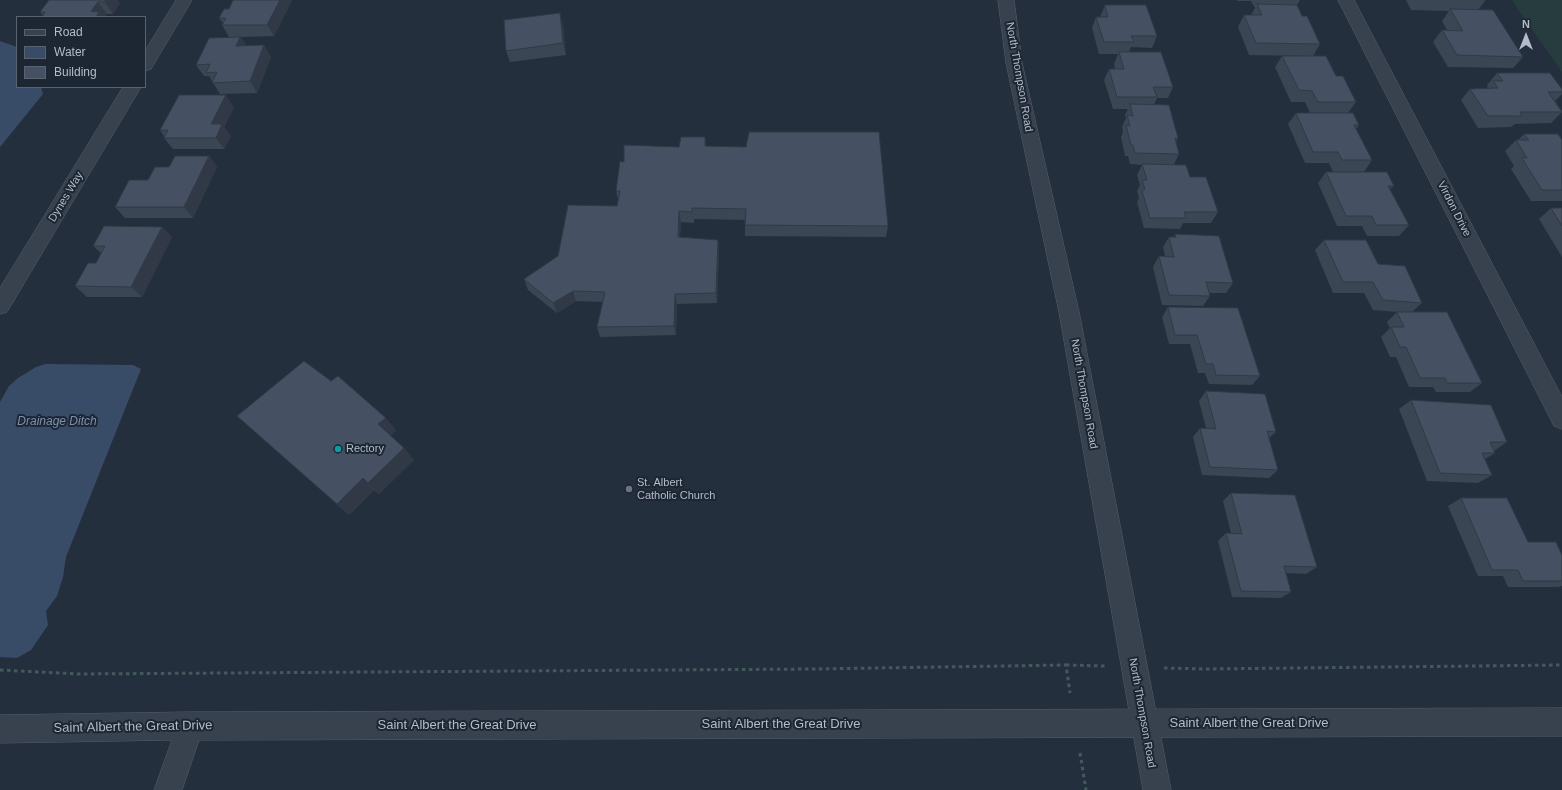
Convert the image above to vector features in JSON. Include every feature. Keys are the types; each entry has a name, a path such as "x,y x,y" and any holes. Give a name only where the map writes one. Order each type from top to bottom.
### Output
{"street":[{"path":"146,63 184,0"},
{"name":"North Thompson Road","path":"1006,0 1014,62 1069,312 1156,790"},
{"name":"Virdon Drive","path":"1346,0 1562,419"},
{"name":"Dynes Way","path":"0,306 131,88"},
{"name":"Saint Albert the Great Drive","path":"0,729 190,726 1562,722"},
{"path":"168,790 190,726"}],"path":[{"path":"1066,665 1086,790"},
{"path":"0,670 87,674 813,669 1066,665 1205,669 1562,665"}],"green space":[{"path":"1512,0 1562,0 1562,72 1517,8"}],"water":[{"path":"0,41 16,47 16,88 41,88 43,94 0,147"},
{"name":"Drainage Ditch","path":"46,364 133,365 141,369 66,557 63,577 57,596 46,611 48,625 31,650 17,658 0,657 0,402 9,386 18,378 36,367"}],"building":[{"path":"49,0 106,0 104,2 98,2 91,11 99,12 97,16 43,16 45,12 40,12"},
{"path":"233,0 280,0 267,25 222,25 226,18 219,18 224,9 229,9"},
{"path":"1257,4 1297,5 1302,16 1307,16 1320,44 1256,43 1244,15 1262,15"},
{"path":"1105,5 1146,5 1157,36 1131,36 1134,42 1104,42 1096,17 1108,17"},
{"path":"1450,9 1493,10 1523,57 1457,55 1442,30 1463,31"},
{"path":"560,13 563,43 506,51 504,20"},
{"path":"240,37 236,46 264,45 250,81 212,83 217,72 206,73 210,64 196,65 209,38"},
{"path":"1119,52 1161,52 1173,87 1153,87 1157,97 1117,97 1109,69 1124,69"},
{"path":"1282,56 1326,56 1336,76 1343,76 1356,102 1318,102 1312,91 1299,90"},
{"path":"1497,73 1550,73 1562,89 1562,92 1548,92 1562,112 1520,112 1522,116 1488,116 1470,89 1498,88 1493,81 1503,81"},
{"path":"179,95 226,95 211,124 222,124 216,138 164,138 168,130 160,130"},
{"path":"1130,104 1169,105 1178,138 1175,138 1179,154 1135,153 1133,145 1131,145 1126,125 1130,126 1127,115 1133,116"},
{"path":"1296,113 1353,113 1359,125 1354,125 1372,160 1342,160 1338,152 1313,152"},
{"path":"749,132 879,132 888,226 745,225 746,209 692,208 692,212 679,211 678,237 718,240 716,293 675,294 674,326 597,327 605,292 573,291 553,303 524,279 558,256 568,205 617,206 620,191 616,191 620,161 624,162 624,145 679,147 681,137 705,137 705,146 746,147"},
{"path":"1524,134 1558,134 1562,140 1562,190 1542,190 1522,158 1527,158 1516,140 1529,140"},
{"path":"175,156 209,156 184,207 115,207 129,180 148,180 155,167 169,167"},
{"path":"1142,164 1186,165 1190,177 1206,177 1218,212 1184,212 1186,218 1150,218 1142,191 1145,189 1142,180 1147,180"},
{"path":"1326,172 1387,172 1394,186 1388,186 1409,225 1376,225 1372,216 1346,216"},
{"path":"1551,208 1562,208 1562,226"},
{"path":"104,226 162,227 131,287 75,286 88,263 96,263 105,246 93,246"},
{"path":"1175,234 1219,236 1233,283 1206,282 1210,296 1169,295 1159,256 1174,257 1169,237 1176,237"},
{"path":"1324,240 1366,240 1378,264 1405,266 1422,303 1383,300 1373,282 1343,282"},
{"path":"1168,307 1238,308 1260,376 1216,375 1213,364 1206,364 1197,335 1175,335"},
{"path":"1397,312 1447,312 1482,383 1447,383 1445,378 1420,378 1406,347 1400,347 1391,327 1404,327"},
{"name":"Rectory","path":"304,361 331,381 338,376 386,418 378,424 404,448 368,483 363,478 337,504 237,416"},
{"path":"1206,391 1265,394 1276,432 1267,431 1278,470 1210,467 1200,428 1216,429"},
{"path":"1411,400 1491,405 1507,442 1490,442 1495,453 1482,453 1492,475 1440,473"},
{"path":"1231,493 1295,495 1317,567 1284,566 1291,592 1241,591 1226,533 1242,534"},
{"path":"1461,498 1507,498 1528,542 1556,542 1562,555 1562,581 1523,581 1518,570 1492,570"}],"place":[{"name":"Rectory","path":"338,449"},
{"name":"St. Albert Catholic Church","path":"629,489"}]}
